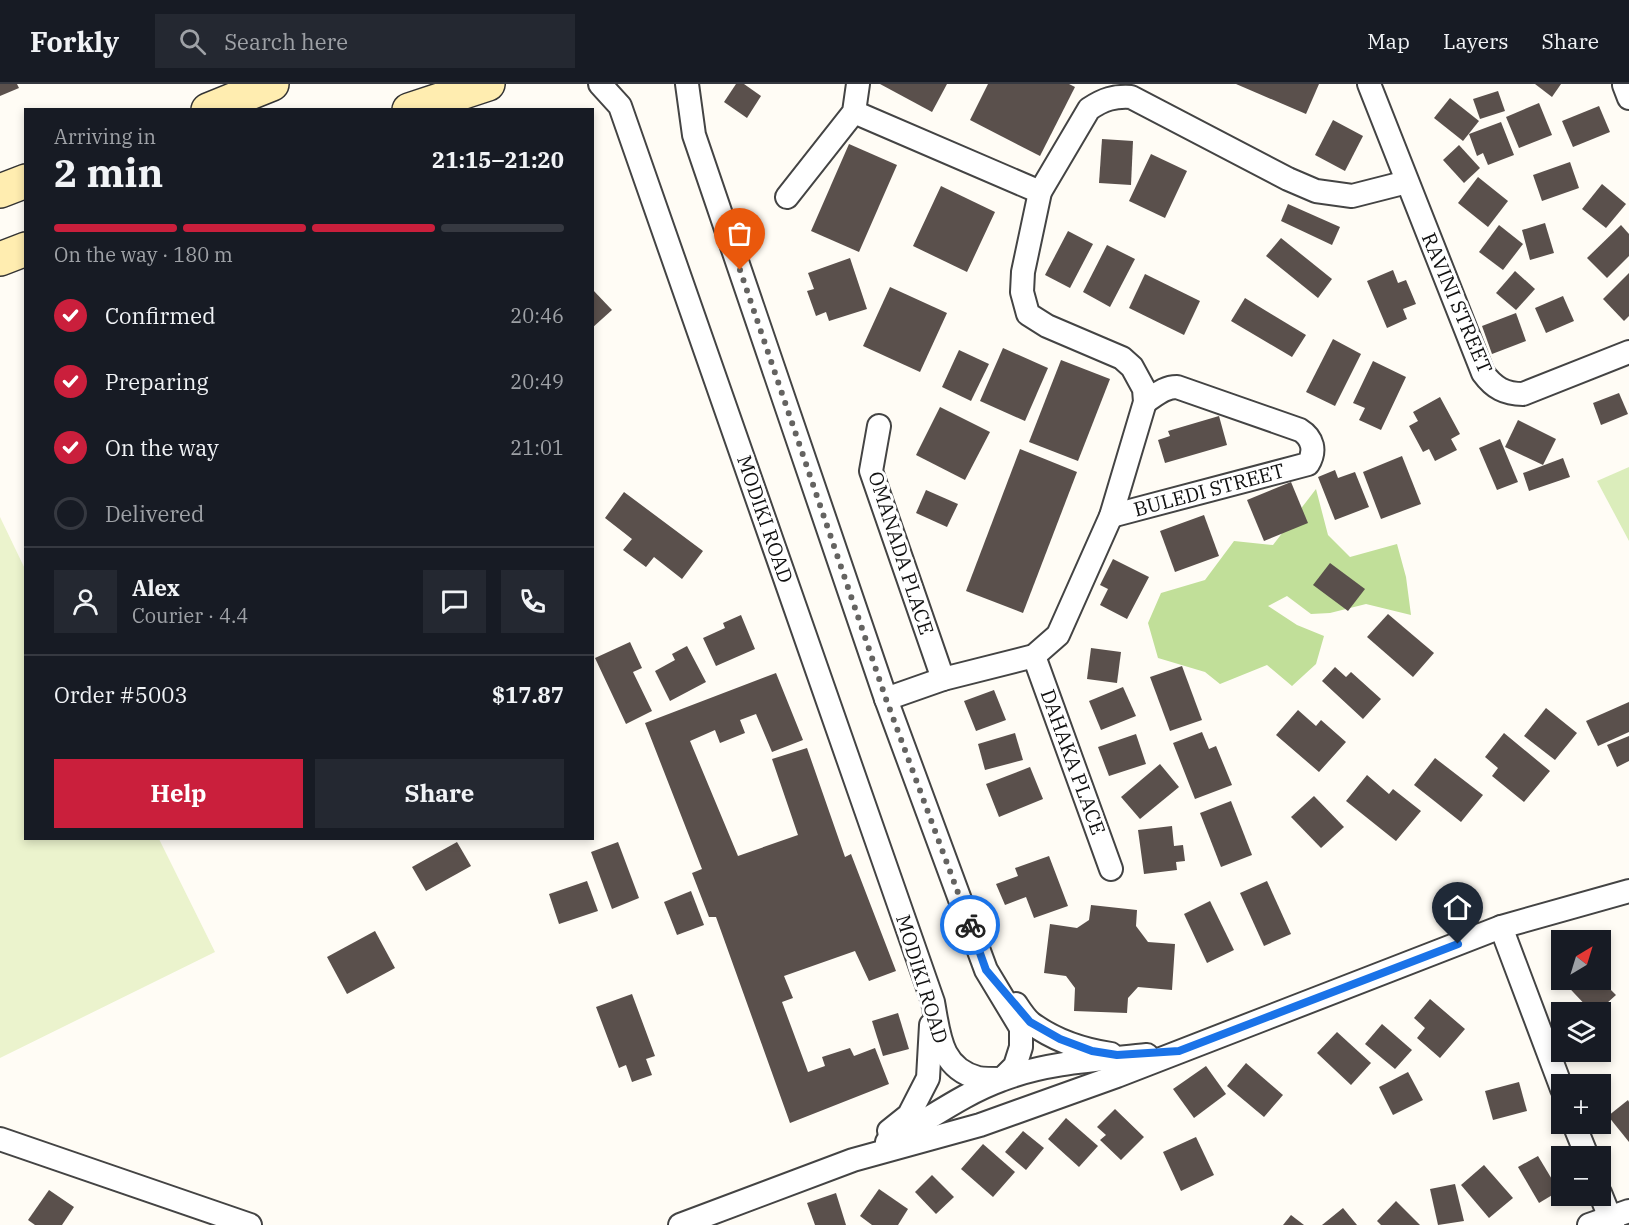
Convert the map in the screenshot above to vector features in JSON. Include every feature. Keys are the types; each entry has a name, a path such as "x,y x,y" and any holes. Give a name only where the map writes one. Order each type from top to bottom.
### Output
{"street":[{"path":"213,108 272,84"},
{"path":"415,108 488,84"},
{"name":"MODIKI ROAD","path":"600,84 620,106 933,1002 940,1041 950,1064 977,1077 1002,1079"},
{"path":"687,84 694,135 886,699 986,970 1021,1028 1021,1047 1015,1066 1002,1079"},
{"path":"786,197 854,112 858,84"},
{"name":"RAVINI STREET","path":"1369,84 1483,373 1490,383 1510,394 1523,394 1629,352"},
{"path":"886,699 943,680 1034,656 1058,634 1111,516 1145,402 1144,389 1132,367 1122,358 1047,326 1028,314 1022,292 1023,272 1040,192 1089,109 1102,100 1116,96 1131,97 1288,179 1316,191 1352,196 1407,182"},
{"path":"854,112 1040,192"},
{"path":"0,191 24,182"},
{"path":"0,259 24,250"},
{"name":"BULEDI STREET","path":"1111,516 1308,464 1313,452 1310,438 1300,430 1177,387 1160,391 1145,402"},
{"name":"OMANADA PLACE","path":"879,426 871,471 943,680"},
{"name":"DAHAKA PLACE","path":"1034,656 1111,869"},
{"path":"680,1225 853,1160 980,1125 1117,1076 1501,927 1629,891"},
{"path":"1501,927 1556,1074"},
{"path":"986,970 1030,1022 1060,1039 1092,1051 1117,1055 1179,1051"},
{"path":"853,1160 909,1115 928,1078 933,1002"},
{"path":"853,1160 904,1134 957,1099 1002,1079 1029,1071 1077,1063 1179,1051"},
{"path":"0,1139 250,1225"},
{"path":"1588,1225 1617,1218"}],"green space":[{"path":"1629,467 1629,541 1597,481"},
{"path":"1316,489 1328,535 1350,557 1397,544 1406,577 1411,615 1366,604 1330,613 1311,614 1287,596 1268,606 1297,625 1324,636 1316,664 1292,686 1267,665 1220,684 1205,672 1158,658 1148,623 1161,593 1205,580 1234,541 1273,545"},
{"path":"0,517 24,567 24,840 159,840 215,952 0,1058"}],"building":[{"path":"0,84 17,84 19,88 0,96"},
{"path":"736,84 744,84 761,96 747,118 724,102"},
{"path":"880,84 947,84 932,112"},
{"path":"988,84 1069,84 1075,87 1040,156 970,120"},
{"path":"1236,84 1319,84 1306,114"},
{"path":"1535,84 1561,84 1552,97"},
{"path":"1498,91 1505,111 1480,119 1473,99"},
{"path":"1450,98 1479,121 1463,141 1434,118"},
{"path":"1539,103 1552,135 1519,148 1506,117"},
{"path":"1599,106 1610,132 1573,147 1562,121"},
{"path":"1333,120 1363,136 1345,171 1315,155"},
{"path":"1501,122 1514,155 1488,165 1483,153 1477,156 1469,134"},
{"path":"1102,139 1133,141 1131,185 1099,183"},
{"path":"849,144 897,165 859,252 811,231"},
{"path":"1459,145 1480,168 1464,183 1443,160"},
{"path":"1151,154 1187,171 1165,218 1129,201"},
{"path":"1570,162 1579,188 1542,201 1533,175"},
{"path":"1478,177 1508,201 1488,227 1458,203"},
{"path":"1602,184 1626,204 1606,228 1582,209"},
{"path":"941,186 995,212 967,272 913,246"},
{"path":"1288,204 1340,227 1332,245 1281,221"},
{"path":"1545,223 1554,253 1530,260 1522,230"},
{"path":"1499,225 1523,244 1503,270 1479,252"},
{"path":"1621,225 1629,234 1629,256 1607,278 1587,258"},
{"path":"1068,231 1093,244 1070,288 1045,275"},
{"path":"1281,238 1332,279 1318,298 1266,256"},
{"path":"1107,245 1135,259 1110,307 1083,292"},
{"path":"850,258 867,309 829,321 826,312 816,316 807,291 814,289 808,273"},
{"path":"1393,270 1398,283 1406,280 1416,304 1403,309 1407,319 1387,328 1367,281"},
{"path":"1515,271 1535,289 1516,310 1496,293"},
{"path":"1629,273 1629,316 1624,321 1603,299"},
{"path":"1145,274 1200,301 1184,335 1129,308"},
{"path":"890,287 947,313 920,372 863,346"},
{"path":"594,291 612,310 594,326"},
{"path":"1563,296 1574,321 1546,333 1535,308"},
{"path":"1245,298 1306,335 1292,357 1231,321"},
{"path":"1516,313 1526,341 1492,354 1482,326"},
{"path":"1333,339 1361,354 1335,406 1306,392"},
{"path":"1003,348 1048,368 1025,421 980,401"},
{"path":"959,350 989,364 971,401 942,387"},
{"path":"1061,360 1110,379 1078,461 1029,442"},
{"path":"1373,361 1406,377 1381,430 1359,420 1365,408 1353,403"},
{"path":"1619,393 1628,414 1601,425 1593,403"},
{"path":"1440,397 1460,434 1451,439 1457,450 1435,461 1429,449 1423,452 1409,426 1418,421 1413,412"},
{"path":"940,407 990,432 965,480 916,455"},
{"path":"1219,416 1227,445 1165,463 1158,440 1170,436 1168,431"},
{"path":"1518,420 1556,439 1543,465 1505,447"},
{"path":"1500,439 1518,482 1497,490 1479,448"},
{"path":"1020,449 1077,472 1023,613 966,591"},
{"path":"1402,456 1421,504 1381,519 1363,472"},
{"path":"1563,458 1570,477 1529,491 1523,473"},
{"path":"1335,470 1338,478 1355,472 1369,507 1335,520 1318,477"},
{"path":"1291,482 1308,523 1264,541 1247,500"},
{"path":"926,490 958,504 947,527 916,513"},
{"path":"624,492 703,551 682,579 654,557 646,567 623,550 632,539 605,518"},
{"path":"1204,515 1219,556 1175,572 1160,531"},
{"path":"1113,559 1149,577 1127,619 1100,605 1108,589 1100,585"},
{"path":"1330,563 1365,589 1348,611 1313,585"},
{"path":"1388,614 1434,653 1413,677 1367,637"},
{"path":"741,615 755,649 716,666 703,638 725,628 723,623"},
{"path":"630,642 642,668 633,672 652,711 626,724 595,658"},
{"path":"687,646 706,682 670,701 655,671 675,660 672,654"},
{"path":"1091,648 1121,652 1117,683 1087,679"},
{"path":"1182,666 1202,720 1170,731 1150,677"},
{"path":"1335,667 1346,677 1351,672 1381,699 1363,719 1322,681"},
{"path":"776,673 803,740 772,752 756,714 740,720 745,733 720,743 715,730 690,741 738,856 798,835 772,759 807,748 845,857 851,854 896,971 869,981 855,951 784,976 793,998 782,1002 808,1072 825,1066 822,1057 850,1048 854,1056 875,1048 889,1084 790,1123 716,917 709,917 692,873 702,869 645,723"},
{"path":"1123,687 1136,716 1101,730 1089,701"},
{"path":"994,690 1006,720 976,731 964,701"},
{"path":"1629,702 1629,732 1598,746 1586,721"},
{"path":"1546,708 1577,733 1555,760 1524,736"},
{"path":"1298,710 1316,726 1321,720 1346,742 1319,772 1276,735"},
{"path":"1202,732 1209,749 1216,746 1232,785 1195,799 1173,743"},
{"path":"1015,733 1023,760 985,770 978,744"},
{"path":"1504,733 1550,771 1524,802 1492,776 1498,768 1485,757"},
{"path":"1136,734 1146,764 1109,776 1098,747"},
{"path":"1629,736 1629,761 1617,767 1607,745"},
{"path":"1435,758 1483,795 1461,822 1414,785"},
{"path":"1160,764 1179,787 1140,819 1121,797"},
{"path":"1030,767 1043,799 999,817 986,784"},
{"path":"1367,775 1389,794 1393,789 1421,811 1396,841 1346,801"},
{"path":"1314,796 1344,827 1321,848 1291,817"},
{"path":"1231,801 1252,855 1221,867 1200,813"},
{"path":"1172,826 1174,846 1183,845 1185,861 1176,862 1177,870 1144,874 1138,830"},
{"path":"457,842 471,866 426,891 412,867"},
{"path":"618,842 639,898 612,909 591,852"},
{"path":"1049,856 1068,906 1034,918 1026,897 1005,905 996,884 1018,876 1015,868"},
{"path":"587,881 598,911 559,924 549,894"},
{"path":"1267,881 1291,934 1264,946 1240,893"},
{"path":"691,891 704,925 677,935 664,902"},
{"path":"1210,901 1234,950 1207,963 1184,914"},
{"path":"1091,905 1137,910 1136,926 1148,942 1175,944 1172,990 1138,987 1128,998 1127,1013 1074,1011 1075,988 1066,976 1044,973 1050,924 1077,928 1089,920"},
{"path":"375,931 395,968 347,994 327,957"},
{"path":"1571,990 1611,990 1616,995 1608,1002 1583,1002"},
{"path":"632,994 655,1056 646,1059 652,1075 632,1082 626,1065 619,1068 596,1007"},
{"path":"1430,999 1465,1029 1440,1058 1417,1038 1425,1028 1414,1018"},
{"path":"898,1013 909,1049 883,1056 872,1021"},
{"path":"1382,1024 1412,1050 1395,1069 1365,1044"},
{"path":"1337,1032 1371,1063 1351,1085 1317,1053"},
{"path":"1246,1063 1283,1095 1264,1117 1227,1086"},
{"path":"1206,1066 1226,1094 1194,1118 1173,1089"},
{"path":"1408,1072 1423,1100 1393,1115 1379,1087"},
{"path":"1519,1082 1527,1111 1493,1120 1485,1091"},
{"path":"1628,1100 1629,1142 1611,1120 1611,1114"},
{"path":"1115,1109 1144,1137 1121,1160 1100,1140 1106,1135 1097,1127"},
{"path":"1066,1118 1098,1146 1079,1167 1048,1139"},
{"path":"1023,1131 1044,1148 1026,1170 1005,1152"},
{"path":"1196,1137 1214,1175 1181,1191 1163,1152"},
{"path":"983,1144 1015,1172 993,1197 961,1169"},
{"path":"1538,1156 1551,1178 1551,1196 1539,1203 1518,1167"},
{"path":"1484,1165 1513,1198 1489,1218 1461,1185"},
{"path":"932,1175 954,1197 936,1214 915,1192"},
{"path":"1455,1184 1464,1221 1438,1225 1430,1189"},
{"path":"879,1189 908,1209 898,1225 872,1225 860,1216"},
{"path":"49,1190 74,1207 62,1225 35,1225 28,1220"},
{"path":"836,1193 846,1225 815,1225 807,1203"},
{"path":"1396,1201 1420,1225 1381,1225 1377,1221"},
{"path":"1343,1208 1357,1225 1322,1225"},
{"path":"1291,1215 1304,1225 1283,1225"}],"way so far":[{"path":"740,270 886,699 970,925"}],"route":[{"path":"970,925 986,970 1030,1022 1060,1039 1092,1051 1117,1055 1179,1051 1458,944"}]}
